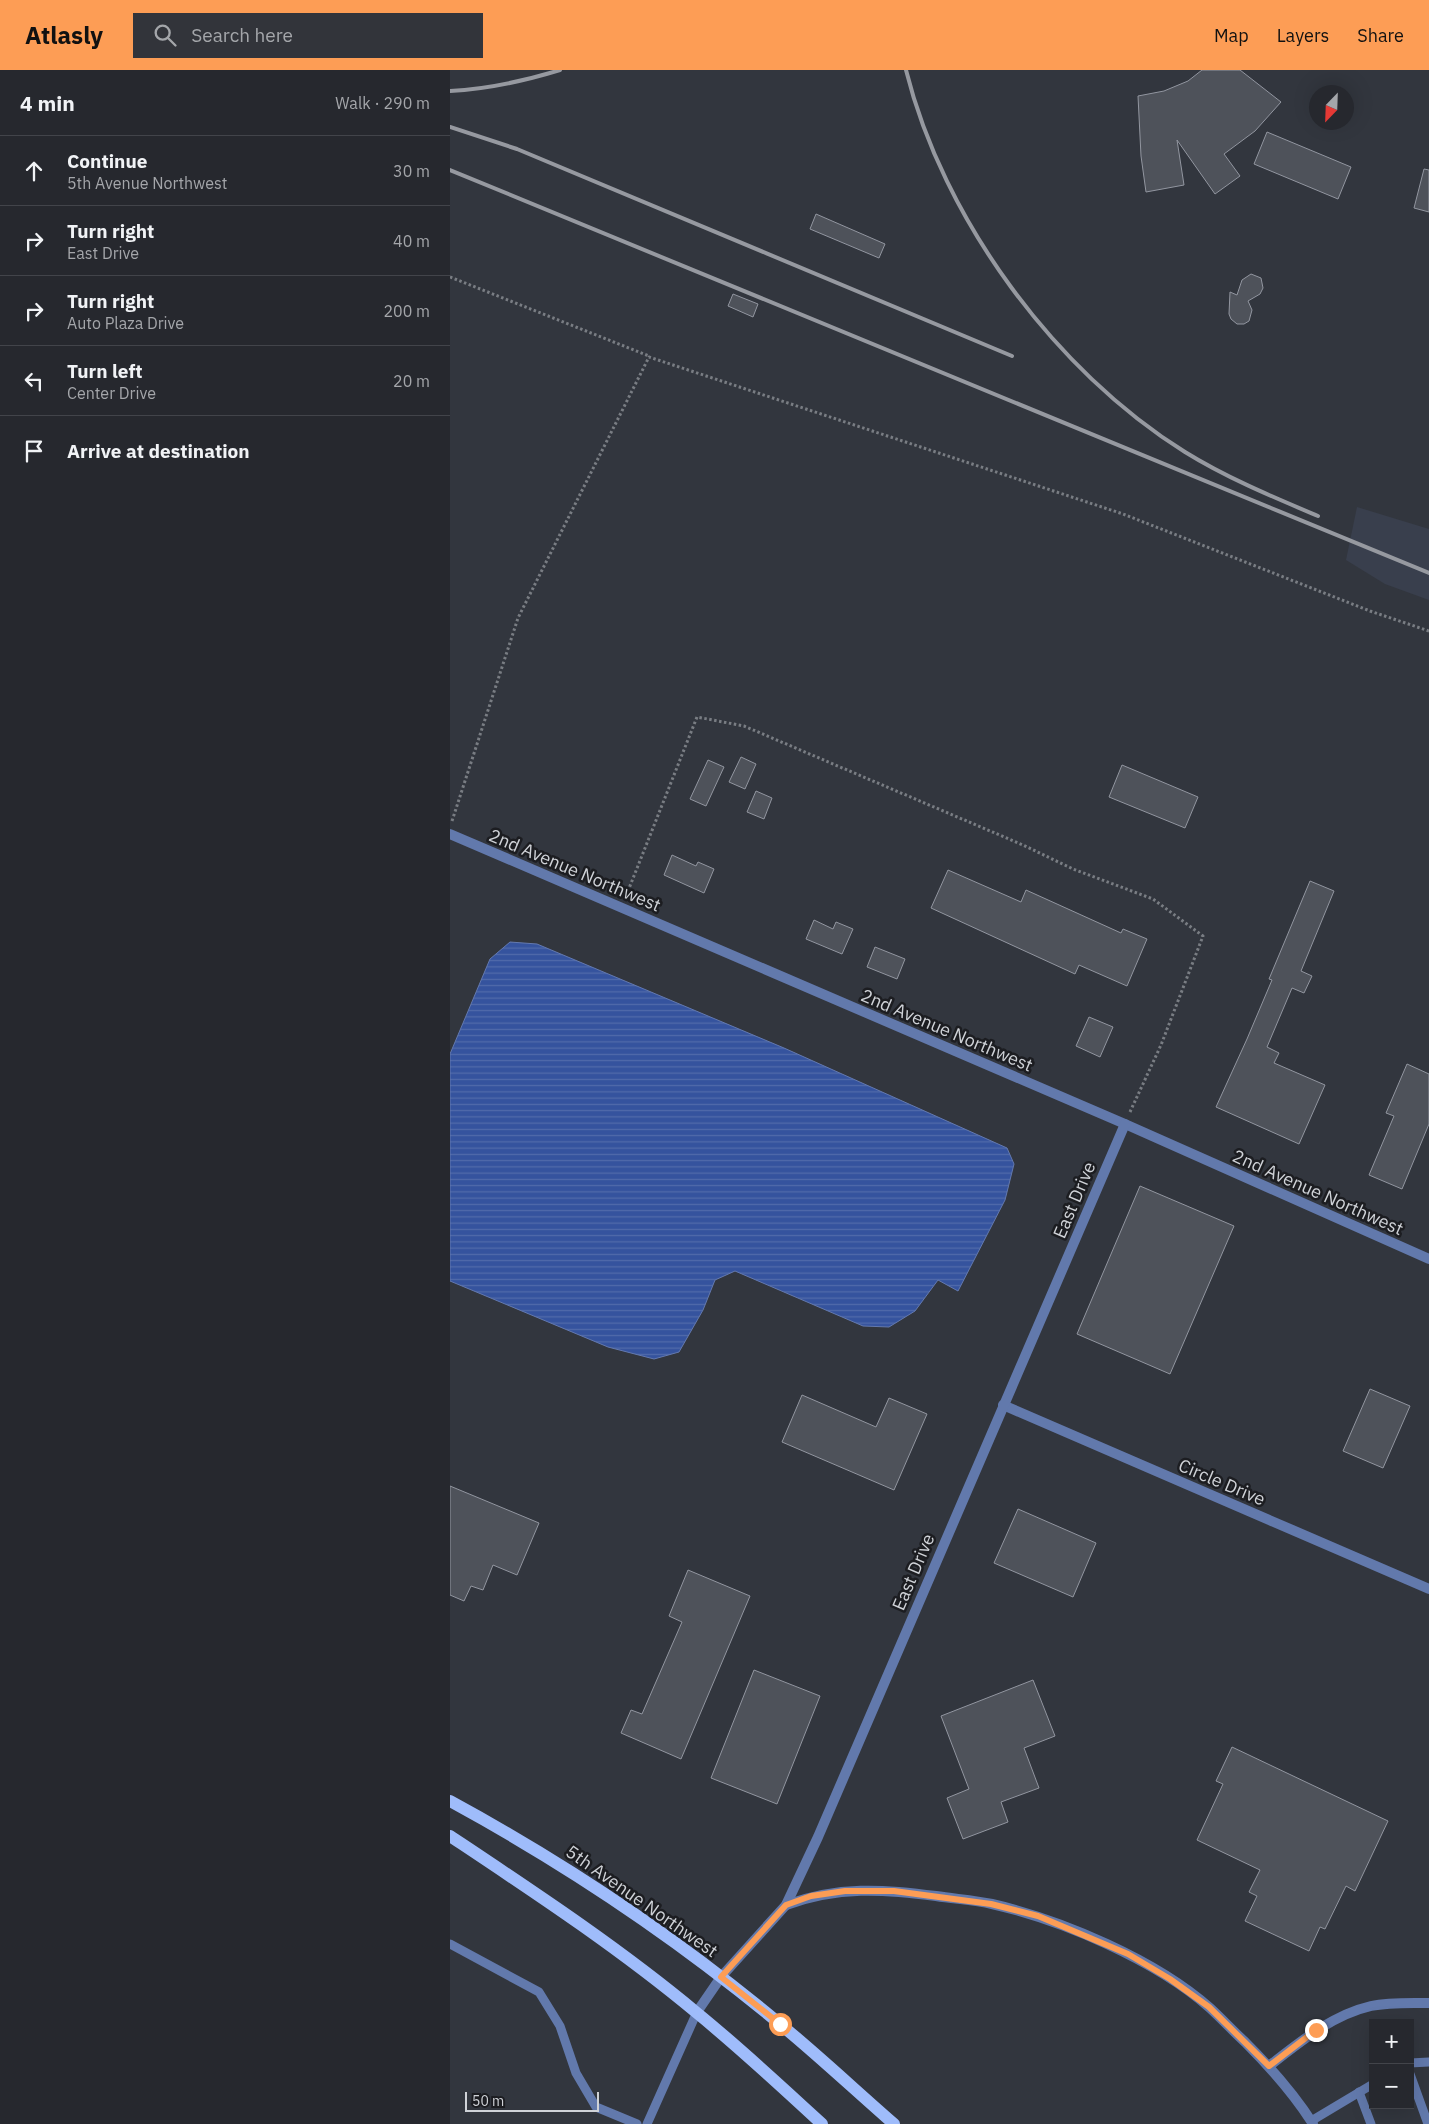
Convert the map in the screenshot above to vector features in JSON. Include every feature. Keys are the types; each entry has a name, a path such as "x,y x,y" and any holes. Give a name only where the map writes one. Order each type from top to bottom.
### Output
{"main road":[{"name":"5th Avenue Northwest","path":"450,1800 561,1866 642,1919 721,1977 780,2024 894,2124"},
{"path":"450,1836 597,1936 697,2012 822,2124"}],"street":[{"name":"2nd Avenue Northwest","path":"450,834 1124,1124 1429,1259"},
{"name":"East Drive","path":"697,2012 721,1977 786,1905 818,1837 1124,1124"},
{"name":"Circle Drive","path":"1003,1405 1429,1589"},
{"path":"786,1905 811,1896 845,1891 894,1891 991,1904 1038,1916 1128,1954 1170,1979 1209,2007 1269,2066 1312,2123"},
{"path":"1269,2066 1316,2030 1341,2017 1371,2006 1429,2003"}],"lane":[{"path":"450,1944 539,1992 560,2026 576,2072 596,2107 637,2124"},
{"path":"647,2124 697,2012"},
{"path":"1414,2063 1429,2062"},
{"path":"1414,2085 1428,2124"},
{"path":"1312,2123 1369,2086"},
{"path":"1359,2092 1371,2124"}],"path":[{"path":"450,277 650,356 1123,514 1370,611 1429,631"},
{"path":"450,826 518,618 650,356"},
{"path":"621,908 697,718 744,726 1023,845 1073,869 1153,899 1203,936 1161,1045 1124,1124"}],"shaded area":[{"path":"1357,507 1429,529 1429,600 1385,584 1346,560"}],"water":[{"path":"510,942 537,944 784,1048 1007,1148 1014,1164 1005,1200 958,1291 938,1280 915,1311 889,1327 863,1326 735,1271 715,1280 703,1310 679,1352 654,1359 608,1347 450,1281 450,1054 490,959"}],"building":[{"path":"1202,70 1240,70 1281,102 1255,131 1224,154 1240,176 1215,194 1177,140 1184,185 1146,192 1141,156 1138,96 1164,91 1188,81"},
{"path":"1267,132 1351,167 1338,199 1254,164"},
{"path":"1424,169 1429,170 1429,212 1414,208"},
{"path":"816,214 885,244 879,258 810,229"},
{"path":"1251,274 1261,278 1263,288 1260,294 1248,301 1252,310 1249,321 1244,324 1237,324 1231,319 1229,314 1230,292 1237,295 1242,280"},
{"path":"733,294 758,304 753,317 728,306"},
{"path":"741,757 756,764 745,789 729,782"},
{"path":"708,760 724,767 706,806 690,799"},
{"path":"1122,765 1198,797 1185,828 1109,797"},
{"path":"756,791 772,798 764,819 747,812"},
{"path":"672,855 696,866 698,862 714,869 704,893 664,875"},
{"path":"948,870 1021,902 1026,890 1121,933 1123,929 1147,939 1127,986 1079,965 1075,974 931,908"},
{"path":"1310,881 1334,891 1301,971 1312,976 1304,993 1292,988 1267,1047 1279,1053 1274,1063 1325,1085 1299,1144 1216,1107 1272,980 1269,979"},
{"path":"814,920 833,929 836,922 853,929 842,954 806,939"},
{"path":"875,947 905,959 897,979 867,967"},
{"path":"1089,1017 1113,1027 1100,1057 1076,1046"},
{"path":"1407,1064 1429,1074 1429,1124 1402,1189 1369,1175 1394,1116 1386,1113"},
{"path":"1140,1186 1234,1226 1170,1374 1077,1334"},
{"path":"1370,1389 1410,1406 1383,1468 1343,1451"},
{"path":"802,1395 876,1427 889,1398 927,1414 894,1490 782,1442"},
{"path":"450,1486 539,1523 517,1575 493,1565 483,1590 471,1586 464,1601 450,1595"},
{"path":"1018,1509 1096,1543 1073,1597 994,1563"},
{"path":"688,1570 750,1596 681,1759 621,1733 631,1710 642,1714 682,1622 669,1616"},
{"path":"754,1670 820,1696 777,1804 711,1778"},
{"path":"1033,1680 1055,1736 1024,1748 1039,1788 1001,1802 1008,1822 963,1839 947,1798 969,1789 941,1716"},
{"path":"1232,1747 1388,1821 1355,1891 1346,1886 1325,1929 1320,1927 1309,1951 1245,1921 1257,1896 1249,1892 1260,1870 1197,1840 1223,1784 1216,1781"}],"railway":[{"path":"450,91 506,84 560,70"},
{"path":"906,70 923,126 947,181 976,235 1011,286 1049,335 1092,379 1137,418 1185,452 1234,479 1318,516"},
{"path":"450,127 517,149 1012,356"},
{"path":"450,170 1429,573"}],"route":[{"path":"780,2024 721,1977 786,1905 811,1896 845,1891 894,1891 991,1904 1038,1916 1128,1954 1170,1979 1209,2007 1269,2066 1316,2030"}]}
